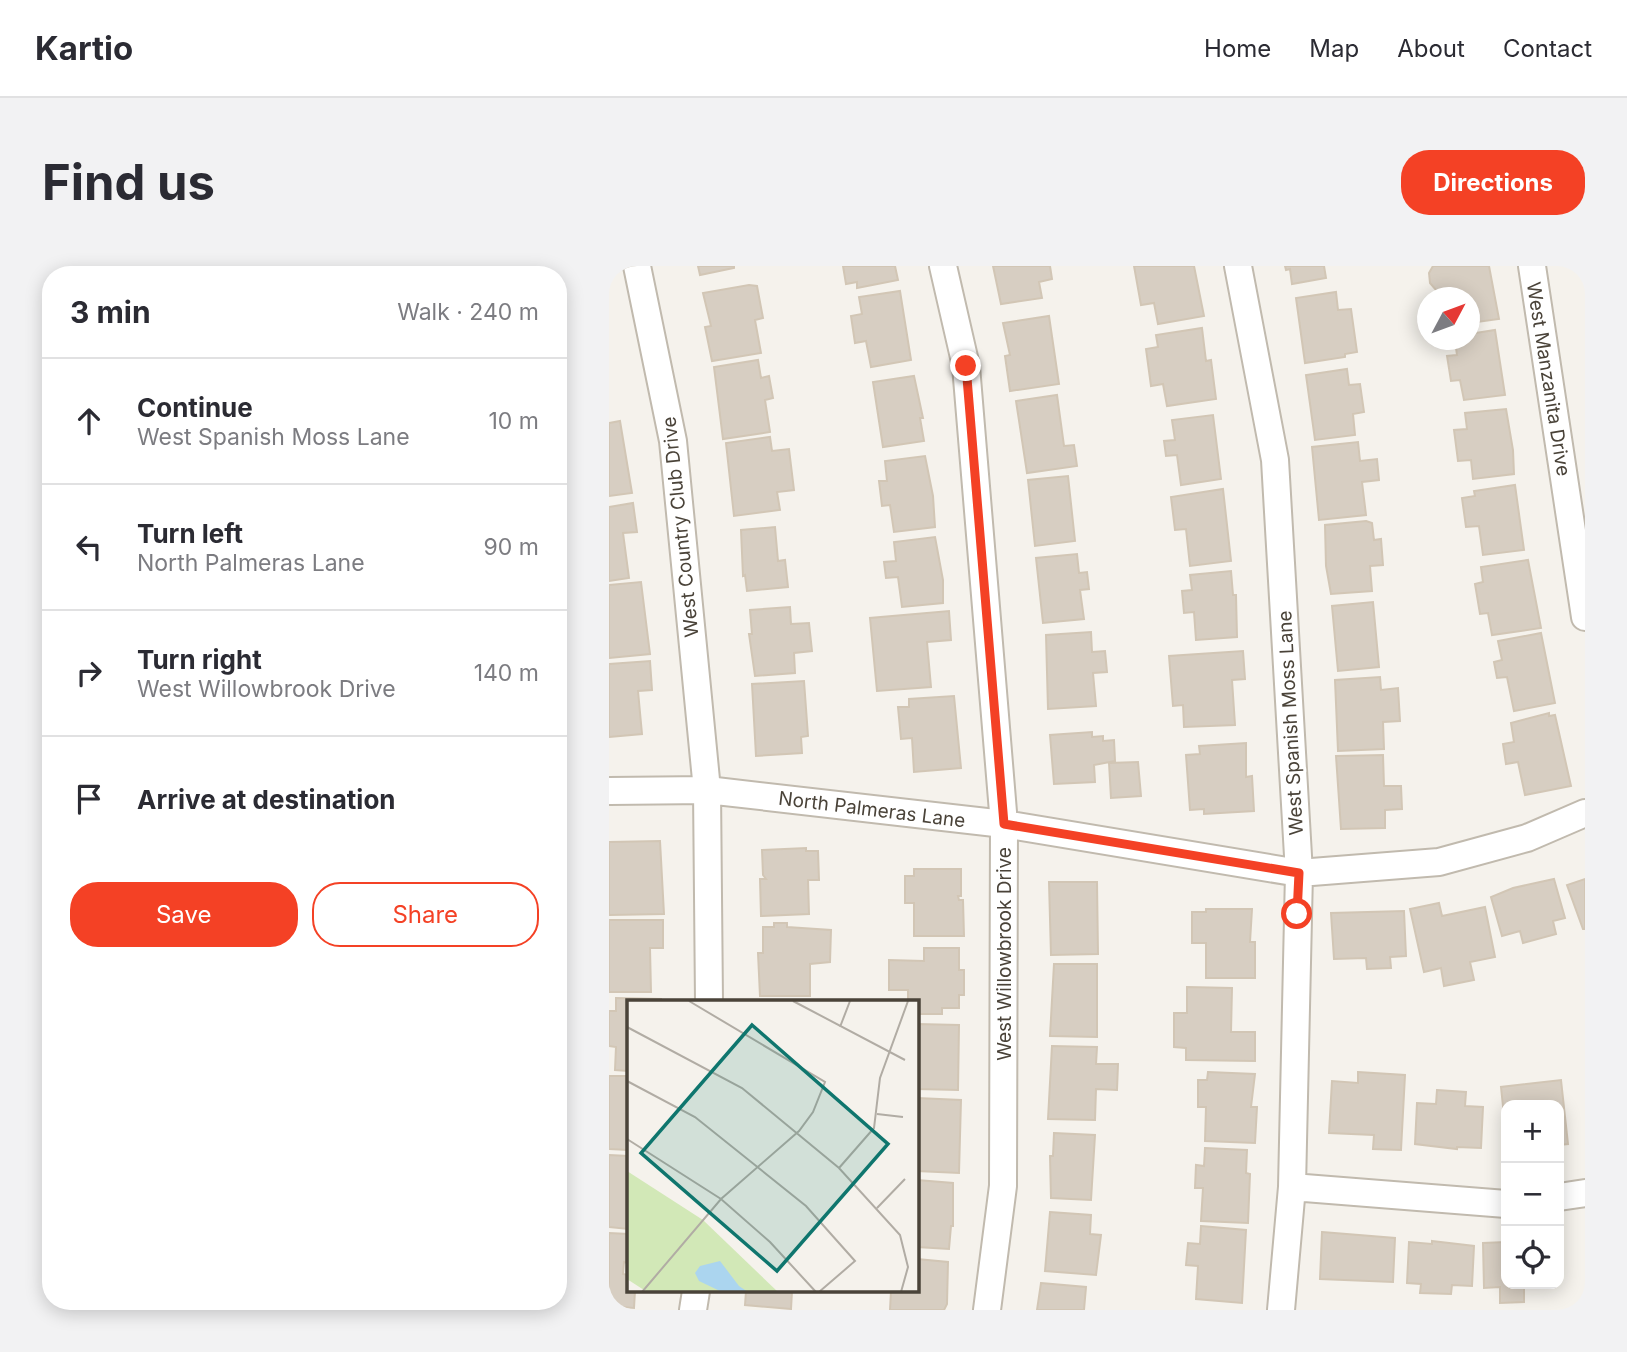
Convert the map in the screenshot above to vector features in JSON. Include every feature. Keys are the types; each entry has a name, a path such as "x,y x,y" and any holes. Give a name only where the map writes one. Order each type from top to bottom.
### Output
{"street":[{"name":"West Country Club Drive","path":"638,266 673,441 707,790 709,1000"},
{"name":"West Willowbrook Drive","path":"943,266 966,366 1004,824 1003,1186 987,1310"},
{"name":"West Spanish Moss Lane","path":"1238,266 1275,460 1299,873 1292,1186 1281,1310"},
{"name":"West Manzanita Drive","path":"1532,266 1585,617"},
{"name":"North Palmeras Lane","path":"609,791 707,790 1004,824 1299,873"},
{"path":"1299,873 1439,862 1527,838 1585,813"},
{"path":"1292,1186 1501,1204"},
{"path":"1564,1196 1585,1193"},
{"path":"693,1310 695,1292"}],"building":[{"path":"698,266 734,266 734,268 700,275"},
{"path":"843,266 895,266 898,280 857,288 857,282 846,284"},
{"path":"993,266 1050,266 1052,279 1039,282 1042,298 1001,304"},
{"path":"1134,266 1194,266 1204,316 1158,324 1154,303 1141,305"},
{"path":"1285,266 1324,266 1326,278 1292,284 1290,269 1286,270"},
{"path":"1433,266 1489,266 1499,319 1480,322 1480,287 1433,287 1429,273"},
{"path":"757,286 763,318 755,320 761,353 712,361 705,327 711,326 703,293"},
{"path":"900,291 911,360 871,367 866,341 855,343 851,316 862,314 859,297"},
{"path":"1336,292 1338,310 1351,309 1357,352 1345,354 1345,357 1305,363 1296,298"},
{"path":"1049,316 1059,384 1010,391 1005,356 1010,355 1003,323"},
{"path":"1202,328 1206,361 1211,360 1216,399 1167,406 1163,384 1151,386 1146,349 1158,347 1156,335"},
{"path":"1495,330 1505,395 1464,400 1460,380 1451,381 1447,356 1457,355 1456,350 1480,350 1480,332"},
{"path":"758,360 761,378 769,376 773,398 765,400 770,432 723,439 714,367"},
{"path":"1347,369 1349,385 1360,384 1364,412 1353,414 1355,435 1315,440 1306,375"},
{"path":"914,376 923,418 920,418 924,441 883,447 873,382"},
{"path":"1057,395 1064,446 1074,445 1077,466 1027,473 1016,401"},
{"path":"1506,409 1514,474 1473,479 1471,460 1458,461 1454,430 1467,429 1465,413"},
{"path":"1213,415 1221,479 1181,485 1177,455 1166,456 1164,441 1175,440 1172,420"},
{"path":"620,421 632,493 609,496 609,423"},
{"path":"770,437 772,451 789,449 794,490 777,492 780,510 734,516 726,443"},
{"path":"1358,442 1360,461 1377,459 1379,480 1362,482 1366,515 1319,520 1312,447"},
{"path":"925,456 933,496 935,527 894,532 890,505 882,506 879,481 887,481 885,461"},
{"path":"1068,476 1075,541 1035,546 1028,480"},
{"path":"1515,485 1524,550 1483,555 1479,526 1466,527 1462,498 1475,496 1474,491"},
{"path":"1223,489 1231,561 1190,566 1186,529 1175,530 1171,497"},
{"path":"633,503 637,532 623,533 629,578 609,581 609,507"},
{"path":"1366,521 1372,523 1374,540 1381,539 1383,565 1370,566 1372,591 1331,594 1326,566 1325,525"},
{"path":"775,527 778,561 785,560 788,587 747,591 745,575 743,576 741,530"},
{"path":"935,537 943,580 943,603 902,607 898,577 886,578 884,562 896,561 894,542"},
{"path":"1077,554 1079,573 1087,572 1089,589 1080,590 1084,619 1043,623 1036,558"},
{"path":"1528,560 1541,628 1492,635 1488,613 1480,614 1475,584 1483,582 1481,567"},
{"path":"1231,571 1233,595 1236,595 1237,637 1196,640 1194,612 1184,613 1182,591 1192,590 1190,575"},
{"path":"641,582 650,654 609,658 609,585"},
{"path":"1373,602 1379,667 1338,671 1332,606"},
{"path":"790,607 791,624 809,623 812,651 794,653 795,673 755,676 749,634 752,634 750,610"},
{"path":"949,611 951,640 927,642 931,687 877,691 870,618"},
{"path":"1091,632 1092,652 1105,651 1107,672 1093,673 1096,706 1048,709 1046,635"},
{"path":"1541,633 1555,703 1514,711 1507,677 1497,678 1494,662 1502,660 1498,641"},
{"path":"1243,651 1245,679 1232,680 1235,725 1184,727 1183,705 1173,706 1169,656"},
{"path":"650,661 652,690 638,691 642,734 609,737 609,664"},
{"path":"1380,677 1381,690 1398,688 1400,721 1383,722 1384,749 1338,751 1335,680"},
{"path":"804,681 808,736 801,737 802,753 756,756 752,684"},
{"path":"954,696 961,768 914,772 912,738 901,739 898,707 909,707 909,699"},
{"path":"1549,713 1549,716 1555,715 1571,786 1525,795 1518,762 1506,764 1503,744 1514,742 1511,723"},
{"path":"1092,732 1092,737 1103,736 1103,741 1114,740 1115,761 1094,765 1095,782 1054,784 1050,735"},
{"path":"1246,743 1246,777 1252,776 1254,811 1204,814 1204,809 1190,810 1186,755 1200,754 1199,746"},
{"path":"1383,755 1384,786 1401,786 1402,809 1385,810 1385,828 1341,829 1336,756"},
{"path":"1138,762 1141,796 1111,798 1109,763"},
{"path":"660,841 664,914 609,915 609,842"},
{"path":"806,848 806,851 818,851 819,880 808,880 809,914 761,916 760,879 766,879 763,875 762,850"},
{"path":"914,869 961,869 961,896 958,896 959,900 963,900 964,936 914,936 914,903 905,903 905,876 914,876"},
{"path":"1554,879 1565,918 1553,921 1556,934 1523,943 1520,931 1502,936 1491,897 1513,888"},
{"path":"1585,879 1585,929 1583,929 1567,885"},
{"path":"1049,882 1097,882 1098,954 1051,955"},
{"path":"1439,903 1442,916 1485,907 1495,957 1470,962 1474,980 1444,986 1441,968 1424,972 1410,909"},
{"path":"1206,909 1252,909 1250,942 1255,942 1255,978 1206,978 1206,943 1192,943 1192,912 1206,912"},
{"path":"1404,911 1406,956 1390,957 1391,968 1367,969 1366,958 1334,959 1331,913"},
{"path":"609,920 663,920 663,948 650,948 651,992 609,992"},
{"path":"774,923 787,923 787,927 831,930 830,962 810,964 810,996 760,996 758,953 763,953 763,927 774,927"},
{"path":"924,948 959,948 959,970 964,970 964,995 959,995 959,1008 942,1008 942,1014 919,1014 919,1000 908,1000 908,990 889,990 889,960 924,961"},
{"path":"1054,964 1097,964 1097,1037 1050,1036"},
{"path":"1187,987 1232,988 1231,1032 1255,1032 1255,1061 1186,1060 1186,1048 1174,1047 1174,1013 1187,1013"},
{"path":"616,998 661,999 627,1000 627,1071 615,1070 616,1047 609,1046 609,1011 616,1011"},
{"path":"919,1024 959,1025 958,1090 919,1089"},
{"path":"1052,1046 1097,1047 1096,1064 1118,1064 1117,1090 1096,1089 1095,1120 1048,1119"},
{"path":"1208,1072 1255,1074 1251,1107 1257,1107 1255,1143 1205,1141 1206,1107 1198,1107 1198,1080 1207,1080"},
{"path":"1358,1072 1405,1075 1401,1150 1373,1149 1374,1135 1329,1133 1332,1081 1358,1083"},
{"path":"609,1076 627,1076 627,1150 609,1149"},
{"path":"1561,1080 1563,1100 1502,1100 1501,1087"},
{"path":"1437,1090 1466,1092 1465,1106 1483,1107 1481,1148 1457,1149 1415,1144 1417,1103 1436,1104"},
{"path":"919,1098 961,1100 959,1173 919,1171"},
{"path":"1564,1107 1568,1144 1564,1144"},
{"path":"1054,1133 1095,1135 1091,1200 1051,1198 1050,1156 1053,1156"},
{"path":"1205,1148 1247,1150 1246,1173 1250,1174 1248,1223 1201,1221 1203,1188 1195,1188 1196,1165 1204,1166"},
{"path":"609,1155 627,1156 627,1229 609,1227"},
{"path":"919,1180 953,1183 953,1226 949,1249 919,1247"},
{"path":"1050,1212 1091,1215 1090,1234 1101,1235 1096,1275 1045,1271"},
{"path":"1201,1226 1246,1230 1242,1303 1196,1299 1198,1266 1186,1265 1188,1243 1200,1244"},
{"path":"1322,1232 1395,1238 1393,1282 1320,1279"},
{"path":"609,1233 627,1234 627,1263 624,1262 623,1274 627,1275 627,1292 635,1292 634,1308 609,1306"},
{"path":"1432,1241 1474,1246 1472,1286 1452,1285 1451,1294 1420,1293 1421,1284 1407,1283 1409,1242 1432,1244"},
{"path":"1501,1242 1501,1289 1524,1289 1524,1302 1500,1303 1500,1287 1484,1288 1483,1243"},
{"path":"919,1259 948,1262 947,1304 944,1310 890,1310 891,1292 919,1292"},
{"path":"1041,1283 1086,1287 1084,1310 1037,1310"},
{"path":"746,1292 792,1292 791,1309 745,1305"}],"route":[{"path":"966,366 1004,824 1299,873 1297,914"}]}
